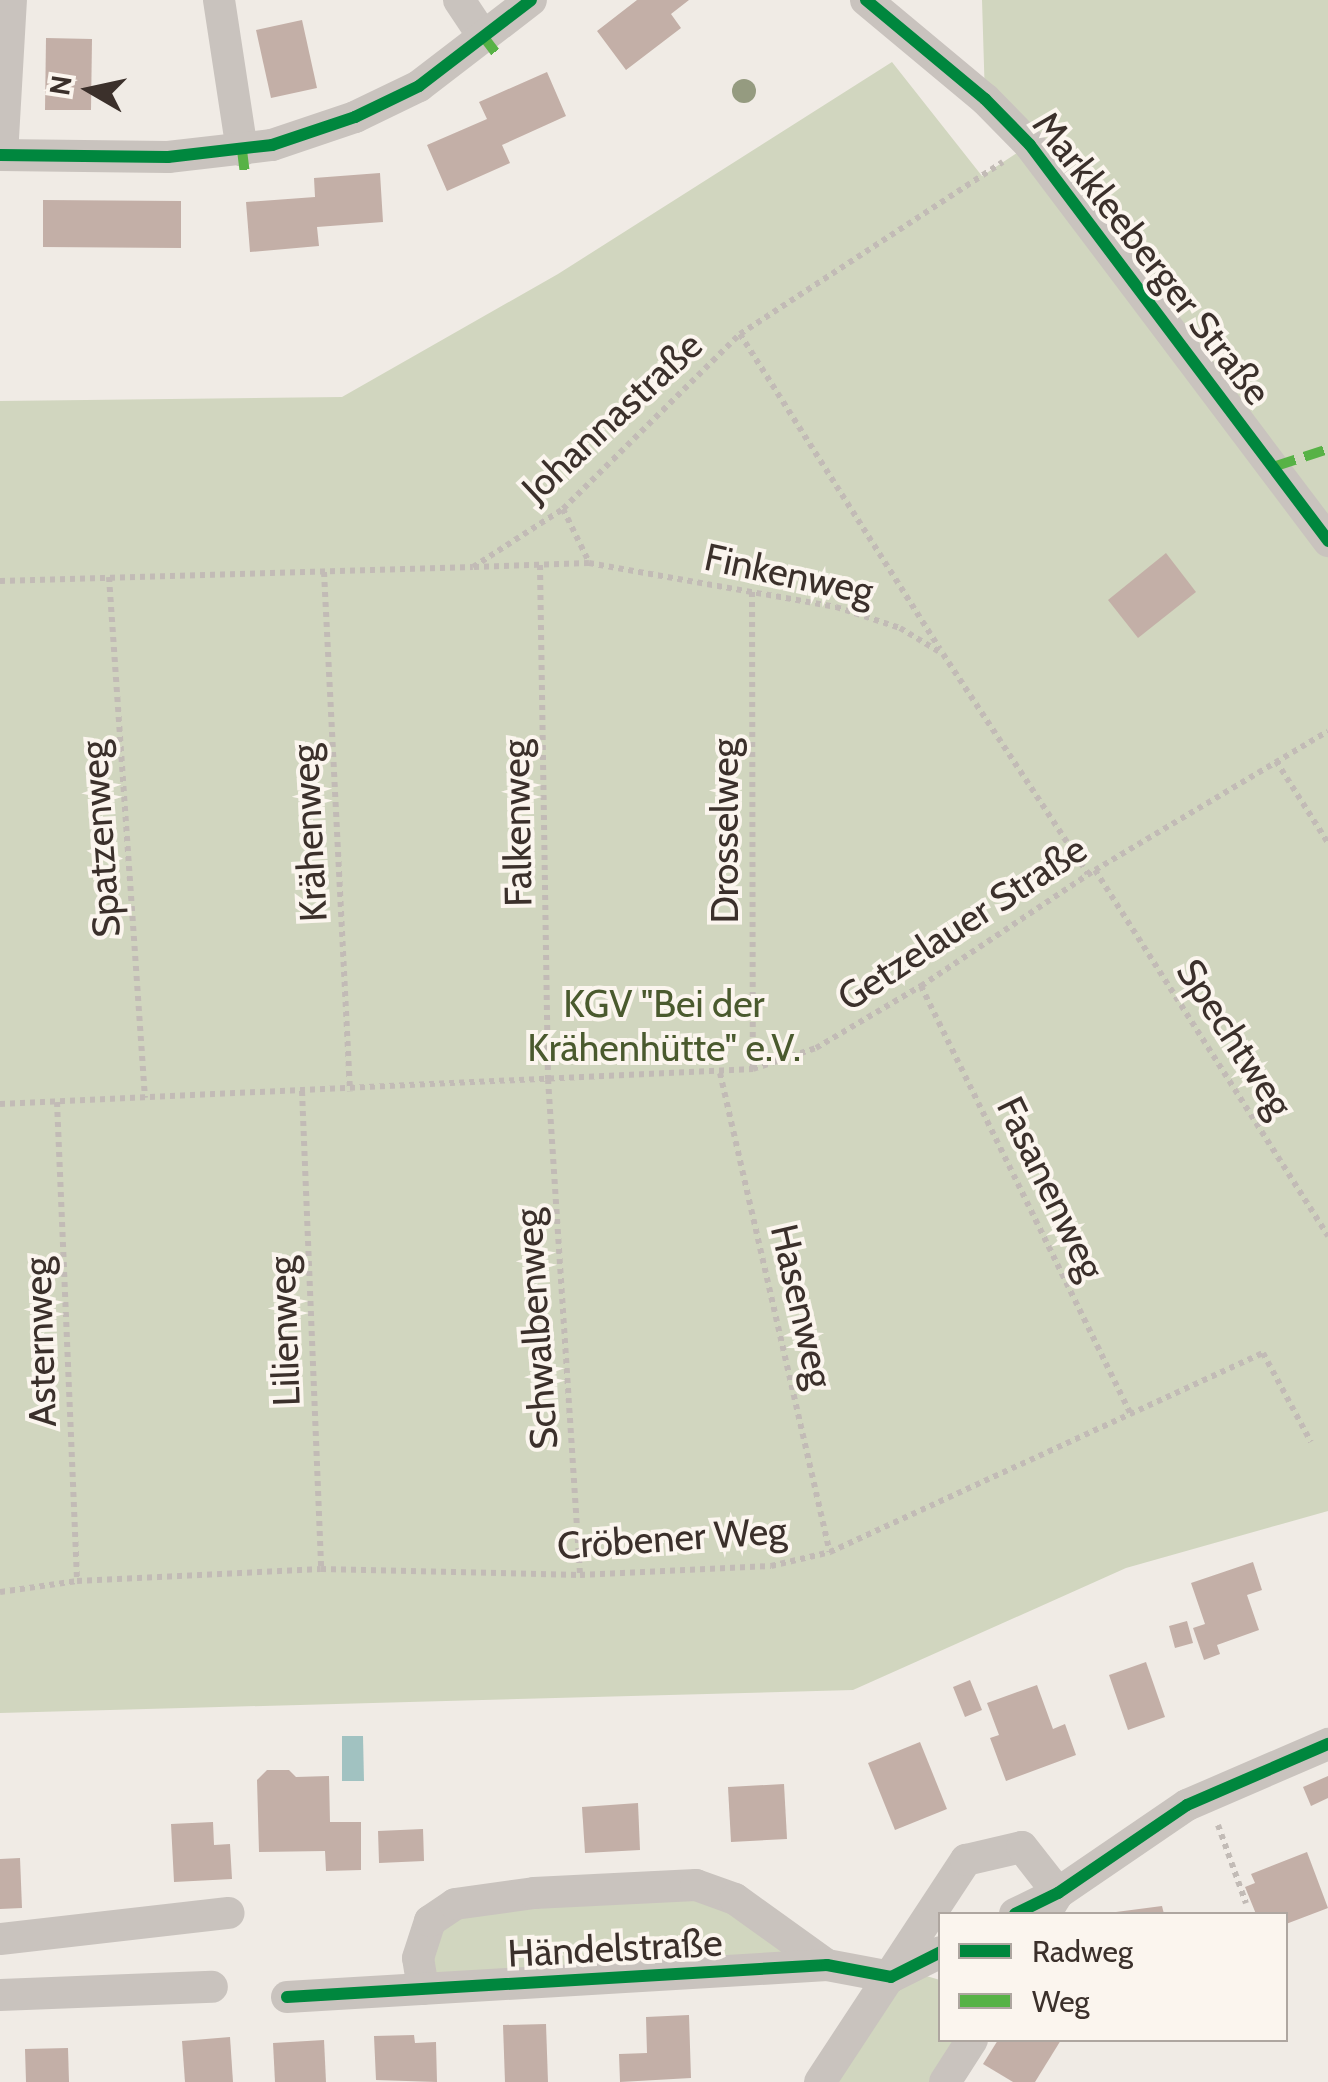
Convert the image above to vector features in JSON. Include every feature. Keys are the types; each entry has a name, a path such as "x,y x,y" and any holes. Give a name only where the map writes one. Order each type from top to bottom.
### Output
{"street":[{"path":"11,0 1,155 168,157 272,146 355,117 419,86 531,0"},
{"path":"219,0 242,150"},
{"path":"459,0 483,36"},
{"name":"Markkleeberger Straße","path":"866,0 985,99 1030,145 1326,537"},
{"path":"1022,1912 1051,1904 1188,1805 1328,1744"},
{"path":"820,2082 966,1860 1022,1847 1051,1904"},
{"path":"423,1989 418,1958 430,1921 456,1904 534,1893 696,1885 735,1899 827,1965"},
{"path":"0,1938 229,1913"},
{"path":"891,1977 938,1953"},
{"name":"Händelstraße","path":"287,1997 827,1965 891,1977 922,1975 938,1979"},
{"path":"0,1996 212,1987"},
{"path":"945,2082 971,2042"}],"path":[{"path":"740,334 943,654"},
{"path":"563,510 589,563"},
{"path":"0,581 473,568"},
{"path":"1276,761 1328,843"},
{"path":"1218,1824 1246,1903"}],"green space":[{"name":"KGV \"Bei der Krähenhütte\" e.V.","path":"982,0 1328,0 1328,1511 1126,1568 853,1690 0,1713 0,401 342,397 558,274 892,62 982,176 1029,145 985,99"},
{"path":"696,1885 827,1965 423,1989 430,1921"},
{"path":"923,1975 938,1979 938,2042 971,2042 945,2082 820,2082 891,1977"}],"water":[{"path":"342,1736 363,1736 364,1781 342,1781"}],"building":[{"path":"637,0 689,0 671,14 681,28 626,70 597,31"},
{"path":"302,20 317,88 271,98 256,30"},
{"path":"46,38 92,39 91,110 45,110"},
{"path":"547,72 566,116 502,145 510,163 447,191 427,145 487,119 479,102"},
{"path":"380,173 383,222 317,227 319,246 250,252 246,202 315,197 314,178"},
{"path":"43,200 181,201 181,248 43,247"},
{"path":"1166,553 1196,592 1138,638 1108,600"},
{"path":"1253,1562 1262,1590 1247,1595 1259,1630 1217,1645 1220,1654 1204,1660 1193,1628 1205,1624 1191,1583"},
{"path":"1187,1621 1193,1643 1175,1648 1169,1626"},
{"path":"1146,1662 1165,1717 1128,1730 1109,1675"},
{"path":"970,1680 982,1710 965,1717 953,1687"},
{"path":"1037,1685 1053,1729 1065,1724 1076,1755 1006,1781 990,1738 999,1735 987,1703"},
{"path":"920,1742 947,1809 895,1830 868,1763"},
{"path":"267,1770 289,1770 296,1777 329,1776 330,1822 361,1822 361,1870 326,1871 325,1851 259,1852 257,1780"},
{"path":"1328,1776 1328,1798 1311,1806 1303,1787"},
{"path":"784,1784 787,1839 731,1842 728,1787"},
{"path":"638,1803 640,1850 585,1853 582,1807"},
{"path":"213,1822 214,1845 230,1844 232,1879 174,1882 171,1824"},
{"path":"423,1829 424,1861 379,1863 378,1831"},
{"path":"1307,1852 1328,1908 1288,1923 1288,1912 1255,1912 1245,1887 1255,1883 1251,1874"},
{"path":"20,1858 22,1908 0,1909 0,1859"},
{"path":"1162,1906 1164,1912 1116,1912"},
{"path":"689,2015 691,2078 620,2082 619,2054 647,2053 646,2017"},
{"path":"546,2024 548,2082 505,2082 503,2025"},
{"path":"414,2035 415,2043 436,2042 437,2082 376,2080 374,2036"},
{"path":"230,2037 233,2082 185,2082 182,2041"},
{"path":"324,2040 326,2082 275,2082 273,2043"},
{"path":"997,2042 1060,2042 1035,2082 1013,2082 983,2064"},
{"path":"68,2048 69,2082 26,2082 25,2049"}],"marked path":[{"path":"483,36 499,57"},
{"path":"242,150 245,174"},
{"path":"1276,466 1328,449"}],"cycle path":[{"path":"0,155 168,157 272,145 355,117 419,86 531,0"},
{"path":"866,0 985,99 1030,145 1328,541"},
{"path":"1019,1912 1058,1893 1187,1805 1328,1744"},
{"path":"287,1997 827,1965 891,1977 938,1954"}]}
